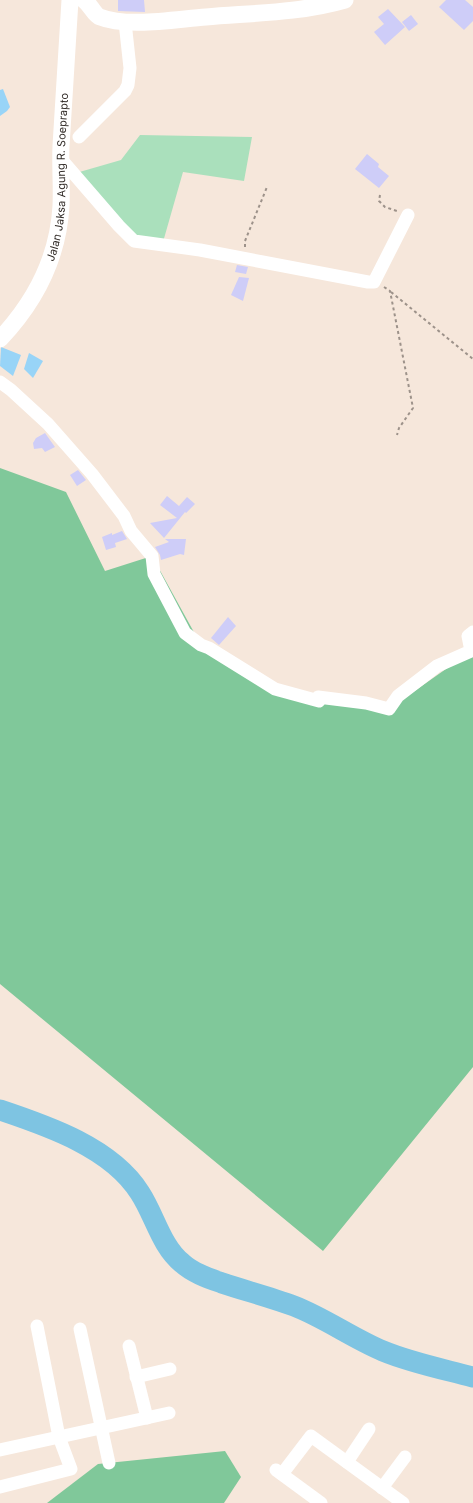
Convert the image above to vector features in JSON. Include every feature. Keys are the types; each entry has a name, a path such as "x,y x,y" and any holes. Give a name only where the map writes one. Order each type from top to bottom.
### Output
{"main road":[{"path":"0,1110 55,1130 85,1146 116,1166 140,1193 169,1250 181,1263 197,1273 302,1310 394,1355 473,1376"}],"street":[{"name":"Jalan Jaksa Agung R. Soeprapto","path":"0,339 19,317 34,295 47,270 54,248 61,207 61,159 70,0"},
{"path":"84,0 91,6 94,13 98,17 125,22 285,10 345,0"},
{"path":"79,137 125,92 128,86 130,68 125,22"},
{"path":"61,159 119,226 134,241 200,250 368,282 374,282 408,215"},
{"path":"0,382 11,390 48,424 92,474 124,516 131,531 152,556 154,574 185,633 201,645 209,648 275,689 319,702 318,696 366,703 390,709 398,696 437,666 471,651 468,636 473,632"},
{"path":"0,1487 71,1469 59,1437 37,1326"},
{"path":"80,1329 110,1463"},
{"path":"129,1346 147,1418"},
{"path":"136,1377 170,1369"},
{"path":"0,1450 169,1413"},
{"path":"347,1462 369,1429"},
{"path":"321,1503 279,1472 311,1436 403,1503"},
{"path":"382,1488 405,1457"}],"path":[{"path":"246,259 245,241 267,187"},
{"path":"380,195 379,201 385,207 408,215"},
{"path":"374,282 390,291 473,359"},
{"path":"390,291 413,408 399,428 398,435"}],"green space":[{"path":"140,135 252,137 244,181 183,172 163,242 137,239 76,173 121,160"},
{"path":"0,468 66,492 105,571 152,556 201,645 275,689 389,709 473,650 473,1067 323,1251 0,984"},
{"path":"225,1451 241,1477 224,1503 47,1503 98,1464"}],"water":[{"path":"3,89 10,107 0,116 0,90"},
{"path":"1,347 21,355 13,376 0,366"},
{"path":"29,353 43,361 33,378 24,369"}],"building":[{"path":"118,0 144,0 145,12 118,11"},
{"path":"446,0 465,0 473,7 473,21 464,30 439,7"},
{"path":"388,9 405,27 385,45 374,32 384,24 378,17"},
{"path":"411,15 418,24 409,31 402,22"},
{"path":"367,154 379,164 378,167 389,176 379,188 355,169"},
{"path":"237,265 248,267 246,274 235,272"},
{"path":"239,277 249,278 243,301 231,295"},
{"path":"45,433 55,447 45,452 42,448 34,449 33,443 36,438"},
{"path":"78,470 86,480 77,486 70,475"},
{"path":"167,496 179,506 187,497 195,504 186,513 185,512 164,538 150,523 177,518 160,505"},
{"path":"122,531 127,539 115,543 116,547 106,550 102,537"},
{"path":"165,539 186,539 184,555 180,554 161,560 155,547 169,542"},
{"path":"228,617 236,626 219,645 211,638"}]}
